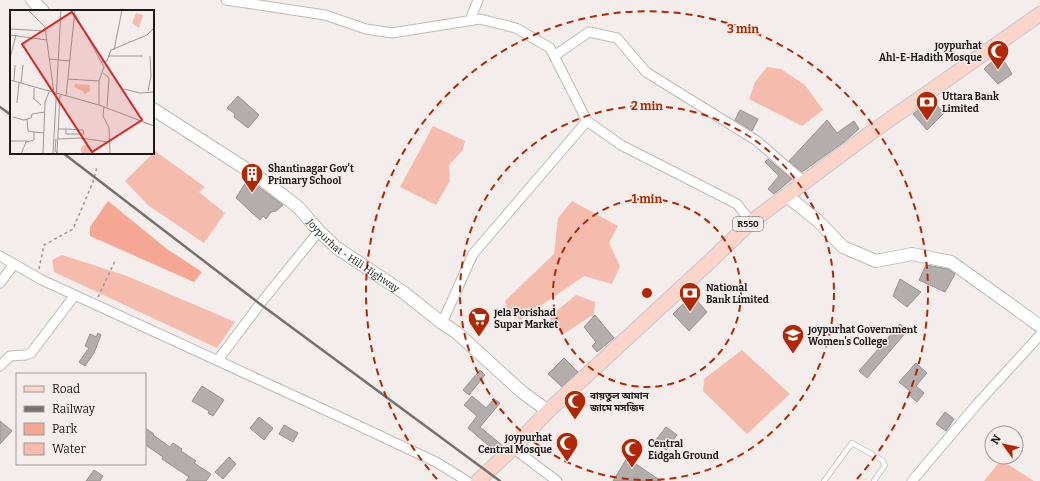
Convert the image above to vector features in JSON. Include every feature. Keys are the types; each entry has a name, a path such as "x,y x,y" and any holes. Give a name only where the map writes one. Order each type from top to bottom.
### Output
{"main road":[{"path":"32,0 42,10"},
{"name":"R550","path":"483,477 548,411 751,222 804,182 1040,14"},
{"name":"Joypurhat - Hili Highway","path":"154,111 260,178 298,207 319,231 337,248 403,292 442,323 456,332 522,392 548,411"},
{"path":"786,196 818,221 843,247 876,261 912,254 951,262 1040,326"}],"street":[{"path":"226,0 325,16 366,29 392,33 480,19 516,28 550,48 587,121 621,145 737,204 751,222"},
{"path":"470,20 478,0"},
{"path":"554,56 589,32 617,38 646,72 757,141 804,182"},
{"path":"442,323 473,254 587,121"},
{"path":"218,360 260,304 319,231"},
{"path":"0,256 37,277 94,304 429,458 467,481"},
{"path":"0,283 14,264"},
{"path":"0,366 10,356 26,355 31,353 75,295"},
{"path":"912,481 978,403 1040,335"},
{"path":"513,448 557,481"}],"lane":[{"path":"824,481 852,443 882,460 885,465 874,481"}],"path":[{"path":"37,277 44,244 73,229 93,182 97,167"},
{"path":"94,304 115,261"}],"green space":[{"path":"108,201 167,249 202,272 194,282 90,236 90,227"}],"water":[{"path":"767,67 781,69 805,85 823,110 802,126 749,99 755,82"},
{"path":"433,126 465,141 463,150 449,165 450,181 436,205 400,187"},
{"path":"155,151 205,187 199,192 225,213 204,243 149,206 125,181 152,154 154,154"},
{"path":"572,201 618,226 609,243 620,266 612,284 584,276 520,320 508,311 505,301 554,254 558,218"},
{"path":"62,255 127,276 235,322 217,348 54,272 52,260"},
{"path":"576,295 595,302 594,314 562,335 549,317"},
{"path":"742,350 790,394 747,434 703,391 704,379"},
{"path":"997,465 1009,465 1034,481 984,481"}],"building":[{"name":"Joypurhat Ahl-E-Hadith Mosque","path":"1000,54 1012,74 998,84 984,69"},
{"path":"238,96 259,115 248,128 234,117 235,114 227,108"},
{"name":"Uttara Bank Limited","path":"932,100 944,113 927,130 913,114"},
{"path":"740,110 758,119 752,131 735,120"},
{"path":"827,120 837,133 854,121 859,129 844,142 802,172 789,161"},
{"path":"768,159 792,179 774,194 768,189 779,176 765,162"},
{"path":"248,179 283,205 276,211 271,212 266,219 263,216 260,220 236,198"},
{"path":"926,265 948,269 955,274 945,292 919,280"},
{"path":"900,279 921,292 907,307 893,296"},
{"name":"National Bank Limited","path":"692,295 707,312 689,331 673,314"},
{"path":"595,315 614,338 597,352 592,346 596,342 584,327"},
{"path":"900,324 908,330 867,378 859,371"},
{"path":"98,333 101,335 94,353 85,366 79,362 89,348 85,346 90,334 96,337"},
{"path":"564,358 578,372 562,387 548,374"},
{"path":"916,363 927,373 916,386 924,393 917,402 908,394 910,391 899,382"},
{"path":"480,370 485,375 469,395 463,390"},
{"path":"202,386 224,400 213,416 208,413 209,411 192,401"},
{"path":"472,396 486,408 494,399 500,403 480,427 503,446 496,452 468,428 477,416 464,405"},
{"path":"576,397 586,405 576,416 567,407"},
{"path":"945,412 954,419 946,431 936,424"},
{"path":"259,417 273,428 264,440 250,428"},
{"path":"0,421 12,431 0,444"},
{"path":"284,425 298,433 293,442 279,434"},
{"path":"666,427 677,435 666,450 655,441"},
{"path":"146,429 170,447 173,443 182,449 181,451 196,461 194,463 211,474 206,481 186,481 189,477 162,459 163,457 147,445"},
{"path":"229,457 236,464 223,479 215,472"},
{"name":"Central Eidgah Ground","path":"627,458 661,481 613,481"},
{"path":"94,470 103,476 100,481 86,481"}],"railway":[{"path":"0,107 10,114"},
{"path":"64,154 260,304 500,481"}],"place":[{"name":"Joypurhat Ahl-E-Hadith Mosque","path":"998,70"},
{"name":"Uttara Bank Limited","path":"927,122"},
{"name":"Shantinagar Gov't Primary School","path":"252,194"},
{"name":"National Bank Limited","path":"690,312"},
{"name":"Jela Porishad Supar Market","path":"479,338"},
{"name":"Joypurhat Government Women's College","path":"793,354"},
{"name":"বায়তুল আমান জামে মসজিদ","path":"575,420"},
{"name":"Joypurhat Central Mosque","path":"567,462"},
{"name":"Central Eidgah Ground","path":"632,468"}]}
